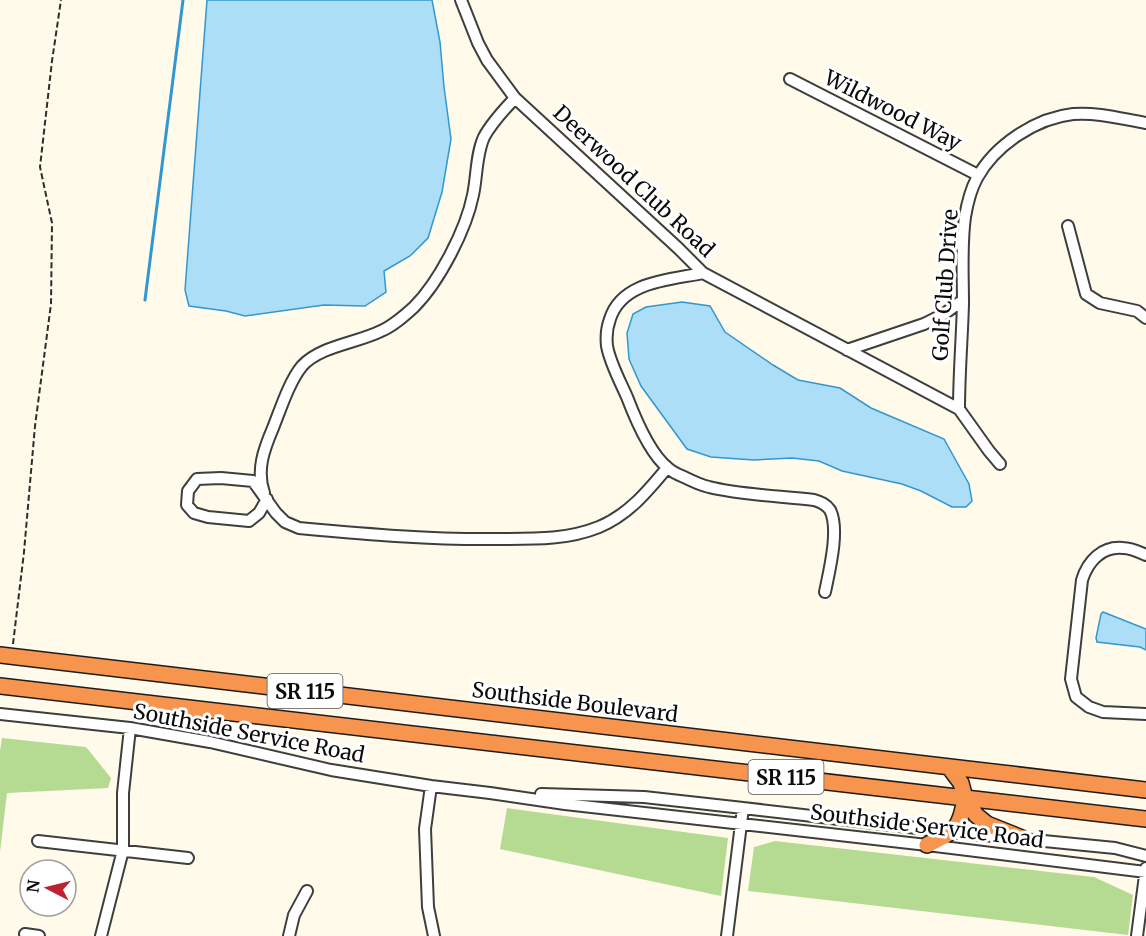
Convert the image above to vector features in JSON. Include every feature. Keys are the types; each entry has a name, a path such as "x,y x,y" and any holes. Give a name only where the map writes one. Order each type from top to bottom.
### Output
{"highway":[{"name":"Southside Boulevard","path":"6,655 1146,790"},
{"name":"SR 115","path":"0,686 1146,819"},
{"path":"949,767 961,783 965,798 976,815 987,824 1022,838"},
{"path":"927,844 952,832 963,817 965,798"}],"street":[{"name":"Deerwood Club Road","path":"461,0 487,60 516,98 703,273 959,410 1000,464"},
{"name":"Wildwood Way","path":"790,79 978,175"},
{"path":"267,499 263,491 260,465 267,442 296,374 304,364 323,352 356,342 398,321 431,286 466,221 483,140 491,125 516,98"},
{"name":"Golf Club Drive","path":"959,410 964,231 966,215 978,175 1008,143 1025,130 1038,124 1073,114 1104,115 1146,123"},
{"path":"1068,226 1086,294 1100,303 1137,311 1146,318"},
{"path":"703,273 653,283 627,294 618,302 608,326 607,346 611,359 635,418 651,448 667,468 709,488 814,500 825,504 831,512 834,544 825,592"},
{"path":"847,350 924,324 944,314 963,300"},
{"path":"267,499 259,513 249,521 208,517 194,513 187,505 188,491 197,480 221,478 253,481 267,499 276,513 285,522 299,528 453,540 564,537 581,534 601,526 627,511 667,468"},
{"path":"1146,555 1128,548 1115,548 1099,554 1085,569 1071,679 1076,697 1089,707 1103,712 1146,714"},
{"name":"Southside Service Road","path":"0,714 130,728 210,742 331,770 431,786 565,804 1146,871"},
{"path":"101,936 123,850 123,793 130,728"},
{"path":"431,786 425,829 428,907 434,936"},
{"name":"Southside Service Road","path":"490,793 644,798 1115,848 1146,856"},
{"path":"726,936 743,808"},
{"path":"38,841 188,858"},
{"path":"1137,936 1146,871"},
{"path":"289,936 294,915 307,891"},
{"path":"25,934 39,936"}],"path":[{"path":"6,655 24,552 35,426 51,304 52,224 40,167 61,0"}],"green space":[{"path":"2,738 86,747 111,778 108,788 7,793 0,852"},
{"path":"507,808 728,838 721,896 500,849"},
{"path":"775,841 1094,877 1133,895 1128,935 748,891 754,847"}],"water":[{"path":"207,0 432,0 440,42 451,139 442,192 428,238 410,256 384,271 386,292 365,306 324,305 245,316 189,306 185,290"},
{"path":"682,302 710,306 725,332 798,380 840,388 871,408 944,439 969,484 972,501 966,507 952,507 902,484 842,471 819,461 792,458 754,460 711,457 687,449 641,386 629,359 627,333 633,314 646,307"},
{"path":"1103,612 1146,629 1146,650 1140,647 1097,642"}],"waterway":[{"path":"145,300 183,0"}]}
